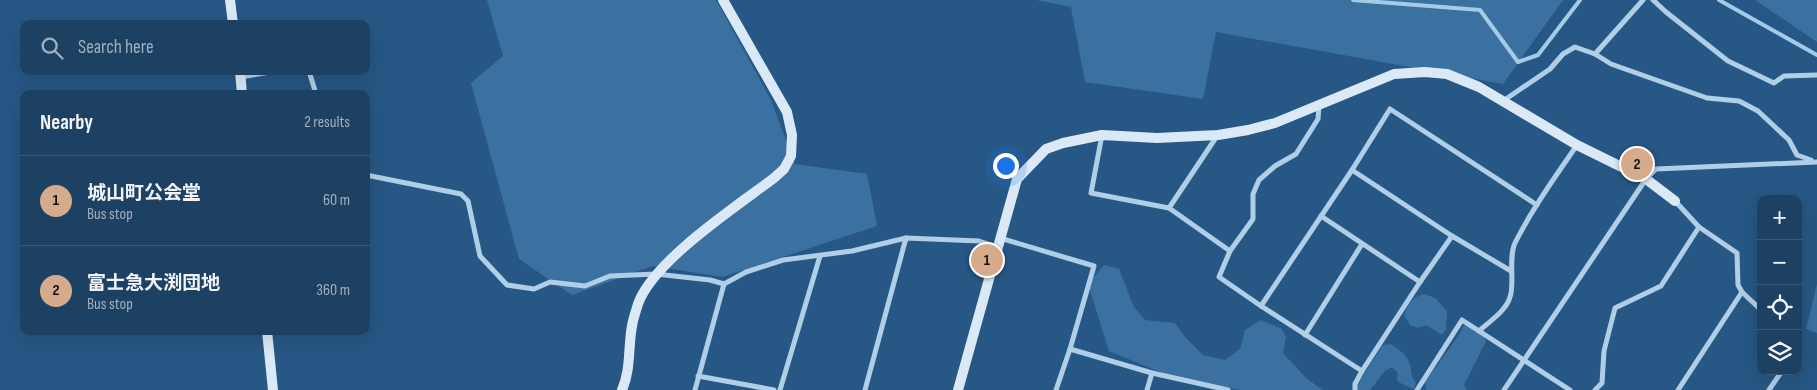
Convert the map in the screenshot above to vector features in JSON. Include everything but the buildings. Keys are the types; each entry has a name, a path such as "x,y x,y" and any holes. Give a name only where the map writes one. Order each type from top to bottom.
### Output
{"street":[{"path":"230,0 232,20"},
{"path":"622,390 628,367 632,326 644,291 656,274 707,228 774,178 784,169 791,156 792,135 787,112 724,0"},
{"path":"1595,54 1643,0"},
{"path":"1653,0 1728,61 1774,83 1784,76 1817,75"},
{"path":"1504,101 1550,69 1563,54 1575,47 1595,54 1611,64 1707,98 1739,101 1758,111 1790,140 1797,155 1817,162"},
{"path":"958,390 1017,179 1031,162 1046,150 1063,142 1102,135 1157,138 1218,135 1275,123 1394,74 1425,72 1447,74 1470,83 1577,145 1646,179 1675,201 1699,227 1737,253 1738,285 1742,292 1757,306"},
{"path":"240,75 242,90"},
{"path":"310,75 315,90"},
{"path":"1319,106 1318,119 1296,154 1258,180 1253,194 1252,219 1230,251 1219,277 1362,370"},
{"path":"1261,306 1352,170 1390,109 1537,205"},
{"path":"1102,135 1091,193 1169,208 1230,251"},
{"path":"1169,208 1218,135"},
{"path":"1479,330 1503,309 1511,296 1514,246 1537,205 1577,145"},
{"path":"1504,390 1646,179 1656,170 1817,162"},
{"path":"1352,170 1452,236 1511,271"},
{"path":"370,176 461,194 468,202 480,256 508,285 534,289 550,282 585,286 610,276 656,274 710,280 724,284 746,272 783,260 852,251 906,238 998,242 1094,266 1056,390"},
{"path":"1321,216 1420,282"},
{"path":"1595,390 1602,383 1604,351 1615,308 1661,286 1699,227"},
{"path":"1355,390 1362,370 1452,236"},
{"path":"865,390 906,238"},
{"path":"1305,334 1362,244"},
{"path":"780,390 820,256"},
{"path":"695,390 724,284"},
{"path":"1678,390 1742,292"},
{"path":"1417,390 1462,320 1570,390"},
{"path":"267,335 273,390"},
{"path":"1070,349 1152,372 1228,390"},
{"path":"1147,390 1152,372"},
{"path":"1769,390 1779,375"},
{"path":"698,376 774,390"}],"shaded area":[{"path":"487,0 716,0 771,100 795,164 867,174 877,226 722,277 653,266 572,295 519,259 471,83 503,56"},
{"path":"1036,0 1563,0 1503,84 1216,32 1203,99 1085,82 1071,7"},
{"path":"1755,0 1817,0 1817,42"},
{"path":"1104,265 1119,269 1134,307 1145,320 1175,323 1184,336 1203,355 1225,360 1240,349 1245,330 1261,320 1282,329 1286,337 1283,353 1307,379 1323,390 1239,390 1172,377 1109,351 1088,284"},
{"path":"1817,284 1817,333 1806,329"},
{"path":"1424,294 1435,298 1447,311 1446,329 1442,335 1426,325 1418,328 1410,325 1404,315 1411,301"},
{"path":"1464,325 1479,327 1486,341 1464,385 1467,390 1426,390 1425,382 1459,335"},
{"path":"1391,344 1408,359 1416,382 1414,389 1398,382 1398,373 1392,367 1385,371 1370,390 1355,390 1383,345"}],"waterway":[{"path":"1353,0 1480,10 1518,62 1538,55 1580,0"},
{"path":"1719,0 1817,55"}],"place":[{"name":"富士急大渕団地","path":"1637,164"},
{"name":"城山町公会堂","path":"987,260"}]}
